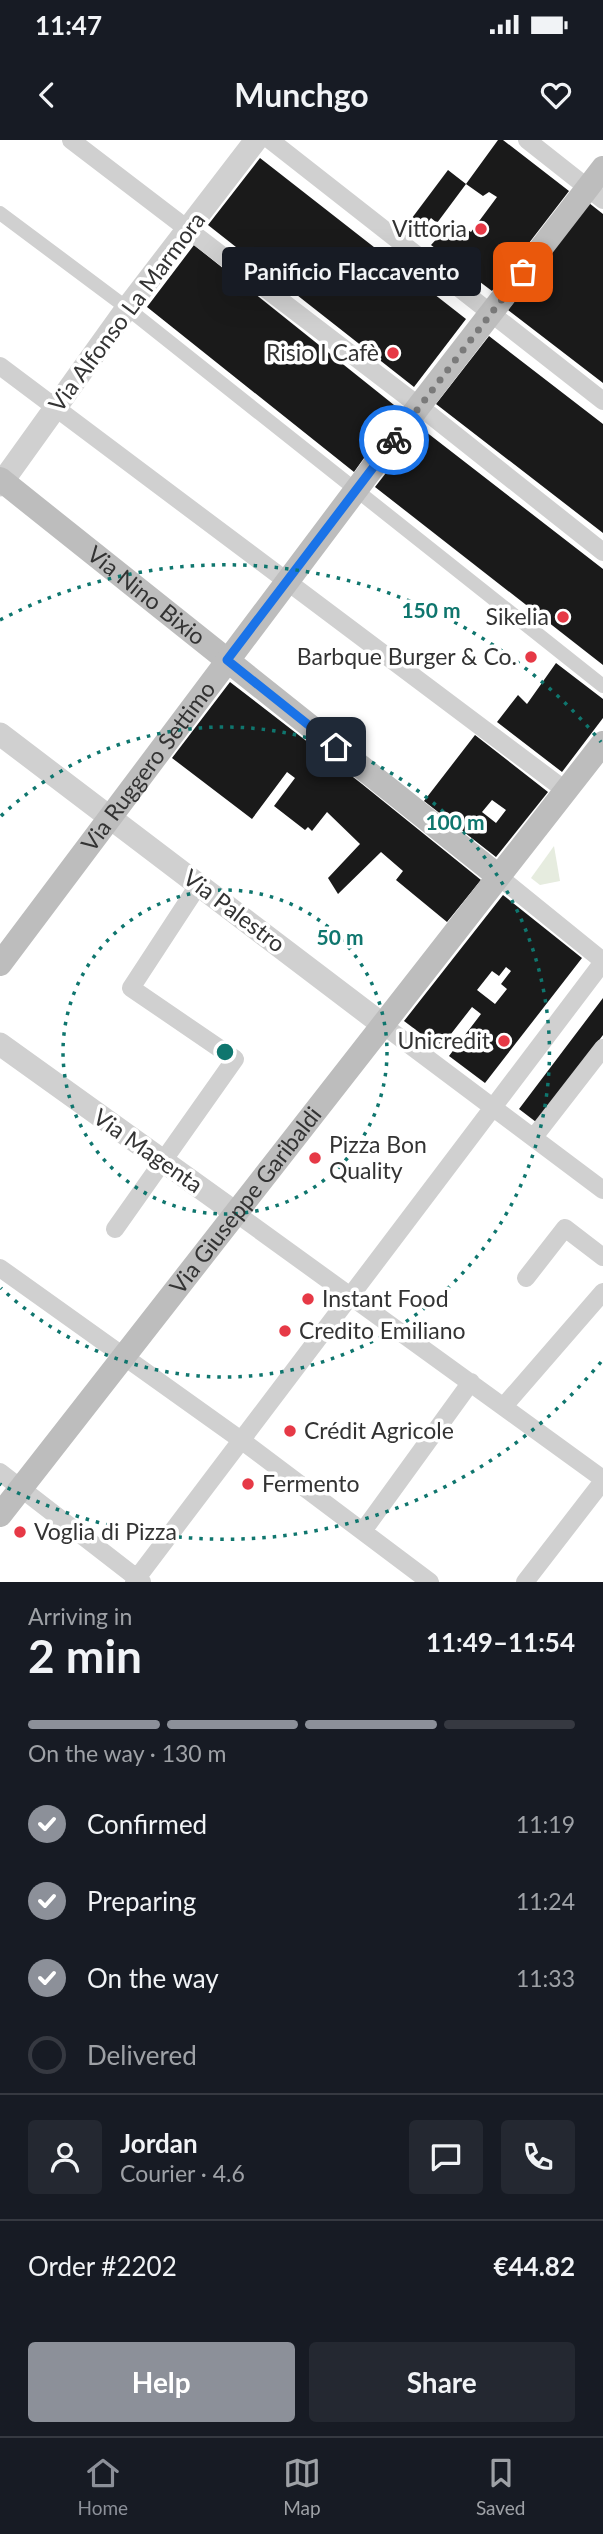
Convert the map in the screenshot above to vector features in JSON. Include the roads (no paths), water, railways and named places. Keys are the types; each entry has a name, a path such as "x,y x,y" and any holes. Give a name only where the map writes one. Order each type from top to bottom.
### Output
{"main road":[{"name":"Via Ruggero Settimo","path":"0,964 419,406 490,315 596,194 603,168"},
{"name":"Via Nino Bixio","path":"1,482 227,660 492,877"},
{"name":"Via Giuseppe Garibaldi","path":"0,1515 383,1025 560,786 603,743"}],"street":[{"path":"71,140 419,406 603,552"},
{"name":"Via Alfonso La Marmora","path":"1,482 127,308 256,140"},
{"path":"270,140 603,401"},
{"path":"527,140 596,194"},
{"path":"0,214 127,308 603,687"},
{"path":"0,366 560,786"},
{"name":"Via Palestro","path":"0,734 603,1190"},
{"path":"0,1472 138,1581 350,1294 601,965 492,877"},
{"path":"115,1229 235,1059 131,988 199,884"},
{"name":"Via Magenta","path":"0,1044 350,1294 603,1480"},
{"path":"534,1138 603,1048"},
{"path":"526,1278 565,1228 603,1256"},
{"path":"0,1268 241,1440 430,1582"},
{"path":"504,1406 603,1292"},
{"path":"363,1531 471,1382"},
{"path":"524,1582 603,1480"}],"place":[{"name":"Vittoria","path":"481,229"},
{"name":"Panificio Flaccavento","path":"523,272"},
{"name":"Risio I Cafè","path":"393,353"},
{"name":"Sikelia","path":"563,617"},
{"name":"Barbque Burger & Co.","path":"531,657"},
{"name":"Unicredit","path":"504,1041"},
{"name":"Pizza Bon Quality","path":"315,1158"},
{"name":"Instant Food","path":"308,1299"},
{"name":"Credito Emiliano","path":"285,1331"},
{"name":"Crédit Agricole","path":"290,1431"},
{"name":"Fermento","path":"248,1484"},
{"name":"Voglia di Pizza","path":"20,1532"}]}
